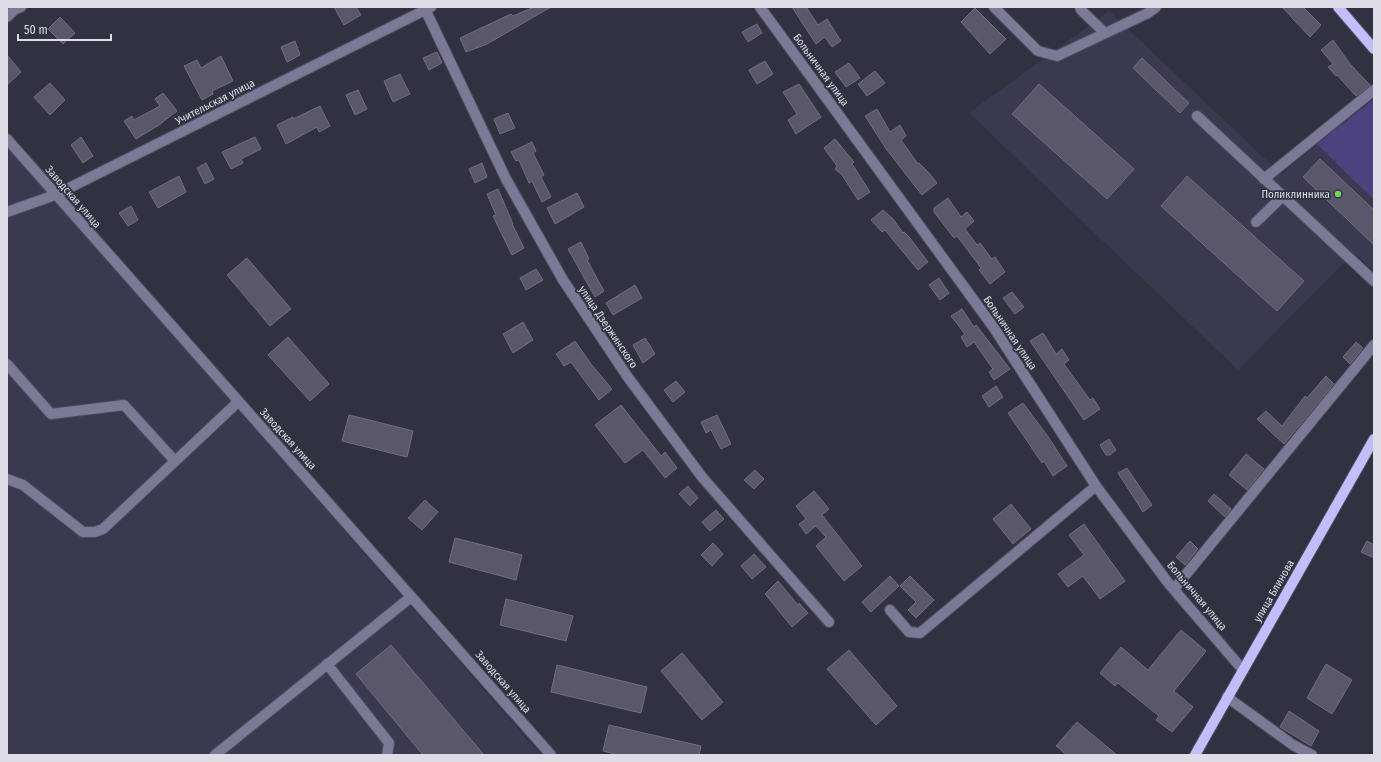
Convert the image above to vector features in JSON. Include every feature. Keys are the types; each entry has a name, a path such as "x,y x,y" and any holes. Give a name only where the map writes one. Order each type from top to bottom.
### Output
{"main road":[{"path":"1338,7 1374,49"},
{"name":"улица Блинова","path":"1195,755 1374,439"}],"street":[{"path":"7,17 14,10 21,7"},
{"name":"Больничная улица","path":"760,7 994,328 1096,486 1174,589 1243,670"},
{"path":"994,7 1038,51 1057,56 1148,14 1156,7"},
{"path":"1080,7 1081,10 1105,33"},
{"name":"Учительская улица","path":"7,212 55,195 427,8"},
{"name":"улица Дзержинского","path":"427,8 506,179 567,287 627,376 702,476 829,622"},
{"path":"1264,179 1374,90"},
{"path":"1197,116 1374,281"},
{"name":"Заводская улица","path":"7,139 551,755"},
{"path":"1256,222 1283,196"},
{"path":"1174,589 1374,345"},
{"path":"7,364 51,414 124,405 175,461"},
{"path":"7,479 22,485 83,532 95,532 103,529 238,402"},
{"path":"890,610 909,632 920,633 1096,486"},
{"path":"215,755 411,597"},
{"path":"327,664 389,742 387,755"},
{"path":"1228,698 1293,745 1312,755"}],"shaded area":[{"path":"1109,11 1281,174 1374,99 1374,271 1354,253 1238,370 969,113"},
{"path":"1374,99 1374,200 1317,144"},
{"path":"7,146 541,755 7,755"}],"building":[{"path":"334,7 356,7 361,15 344,25"},
{"path":"534,7 551,7 487,44 466,52 460,38 511,14 513,16"},
{"path":"792,7 806,7 818,25 827,19 841,41 832,47 825,37 816,44"},
{"path":"1282,7 1303,7 1321,25 1310,37"},
{"path":"975,8 1006,39 990,54 961,22"},
{"path":"60,17 75,33 63,44 48,29"},
{"path":"757,24 762,33 748,42 742,32"},
{"path":"1333,40 1350,64 1370,85 1356,96 1328,67 1333,64 1321,50"},
{"path":"295,41 300,55 287,62 281,47"},
{"path":"437,52 442,63 429,70 423,58"},
{"path":"7,55 21,72 7,85"},
{"path":"221,56 233,81 212,91 213,94 202,100 184,66 197,60 201,68"},
{"path":"1142,58 1189,103 1180,113 1133,68"},
{"path":"765,61 773,74 757,84 749,70"},
{"path":"849,63 860,78 846,87 835,72"},
{"path":"875,71 885,83 867,96 858,84"},
{"path":"400,74 410,94 393,102 384,81"},
{"path":"50,83 65,100 50,115 34,97"},
{"path":"799,84 821,117 796,134 788,120 797,114 783,92"},
{"path":"1039,84 1134,169 1107,199 1012,114"},
{"path":"358,90 367,109 355,115 346,95"},
{"path":"163,93 177,111 159,125 136,139 124,121 132,116 134,120 160,106 155,99"},
{"path":"320,106 330,126 319,132 317,127 286,144 277,125"},
{"path":"877,109 890,132 900,125 906,136 901,140 918,164 919,163 937,183 922,195 887,150 865,116"},
{"path":"508,113 515,128 500,134 494,119"},
{"path":"81,137 93,156 83,163 71,145"},
{"path":"255,137 261,149 241,159 243,163 231,169 222,152"},
{"path":"835,139 854,162 852,164 870,192 858,200 842,175 835,169 837,166 824,148"},
{"path":"532,142 536,151 533,153 544,175 541,177 551,197 542,202 532,181 529,183 519,160 516,161 511,152"},
{"name":"Поликлинника","path":"1320,159 1374,210 1374,245 1303,177"},
{"path":"206,163 214,179 205,184 197,168"},
{"path":"482,163 487,177 475,183 469,169"},
{"path":"179,176 186,192 158,208 149,192"},
{"path":"1187,176 1304,281 1277,311 1161,206"},
{"path":"498,189 512,224 524,248 512,255 493,216 496,215 487,194"},
{"path":"577,193 584,207 555,224 547,208"},
{"path":"948,198 961,217 967,212 974,221 965,229 977,245 980,243 992,259 995,257 1005,272 990,284 979,270 981,268 957,236 954,238 934,212 934,208"},
{"path":"131,206 138,220 128,226 119,213"},
{"path":"883,210 893,219 903,233 904,232 910,238 928,262 918,270 885,230 882,232 871,220"},
{"path":"581,242 589,259 587,260 604,291 595,297 568,249"},
{"path":"247,258 291,309 270,326 227,275"},
{"path":"536,269 543,280 526,290 520,278"},
{"path":"939,278 949,293 940,300 929,285"},
{"path":"635,285 642,298 613,315 606,303"},
{"path":"1012,292 1024,307 1015,314 1003,298"},
{"path":"962,309 974,327 976,325 1010,369 994,380 989,372 993,369 974,342 967,347 961,337 965,334 951,316"},
{"path":"523,322 533,340 513,353 503,334"},
{"path":"1043,333 1056,354 1062,349 1069,360 1064,364 1090,400 1093,398 1100,409 1084,420 1030,341"},
{"path":"288,337 329,384 310,401 268,355"},
{"path":"645,338 655,354 643,363 633,345"},
{"path":"575,341 591,364 612,389 599,400 571,362 564,366 556,354"},
{"path":"1356,342 1363,348 1350,364 1343,357"},
{"path":"1326,376 1334,384 1284,444 1257,419 1266,411 1282,426 1305,396 1307,398"},
{"path":"676,381 685,392 673,402 664,390"},
{"path":"996,386 1003,397 989,407 982,396"},
{"path":"1023,403 1049,438 1067,466 1053,476 1044,461 1042,463 1008,413"},
{"path":"621,405 661,456 665,452 677,468 665,478 643,450 625,463 595,425"},
{"path":"349,415 413,431 407,457 342,441"},
{"path":"717,415 731,444 721,449 711,430 706,433 701,422"},
{"path":"1109,439 1116,450 1110,455 1106,455 1100,445"},
{"path":"1246,454 1264,469 1247,490 1229,475"},
{"path":"1127,468 1152,505 1143,512 1118,473"},
{"path":"755,470 764,479 754,489 744,480"},
{"path":"688,486 698,498 690,506 679,494"},
{"path":"814,491 829,509 822,515 862,566 844,581 816,546 826,537 816,526 806,534 799,524 806,519 796,506"},
{"path":"1214,494 1231,509 1225,517 1208,501"},
{"path":"425,500 438,512 422,530 408,518"},
{"path":"1011,504 1031,529 1013,544 993,519"},
{"path":"716,510 724,519 710,531 702,522"},
{"path":"1084,524 1125,581 1100,599 1083,576 1068,587 1058,574 1084,555 1069,535"},
{"path":"455,538 522,555 516,580 449,562"},
{"path":"1190,541 1198,549 1185,565 1176,557"},
{"path":"1367,541 1374,545 1374,558 1361,552"},
{"path":"713,543 723,554 712,566 701,555"},
{"path":"754,554 766,567 752,579 741,566"},
{"path":"890,576 899,586 871,612 862,602"},
{"path":"910,576 934,600 916,618 908,610 916,602 900,586"},
{"path":"778,581 798,605 799,603 808,613 792,627 765,594"},
{"path":"506,599 573,616 566,641 500,625"},
{"path":"1181,630 1206,651 1174,691 1193,707 1172,732 1156,720 1159,716 1118,683 1115,686 1100,673 1121,647 1148,670"},
{"path":"391,645 484,755 423,755 356,674"},
{"path":"849,650 897,706 876,725 827,669"},
{"path":"682,653 723,702 702,720 661,671"},
{"path":"1326,664 1352,680 1332,714 1307,698"},
{"path":"557,665 647,687 641,713 551,692"},
{"path":"1289,711 1319,731 1311,746 1280,727"},
{"path":"1077,722 1117,755 1067,755 1056,746"},
{"path":"609,725 701,746 699,755 619,755 603,751"}],"place":[{"name":"Поликлинника","path":"1338,194"}]}
